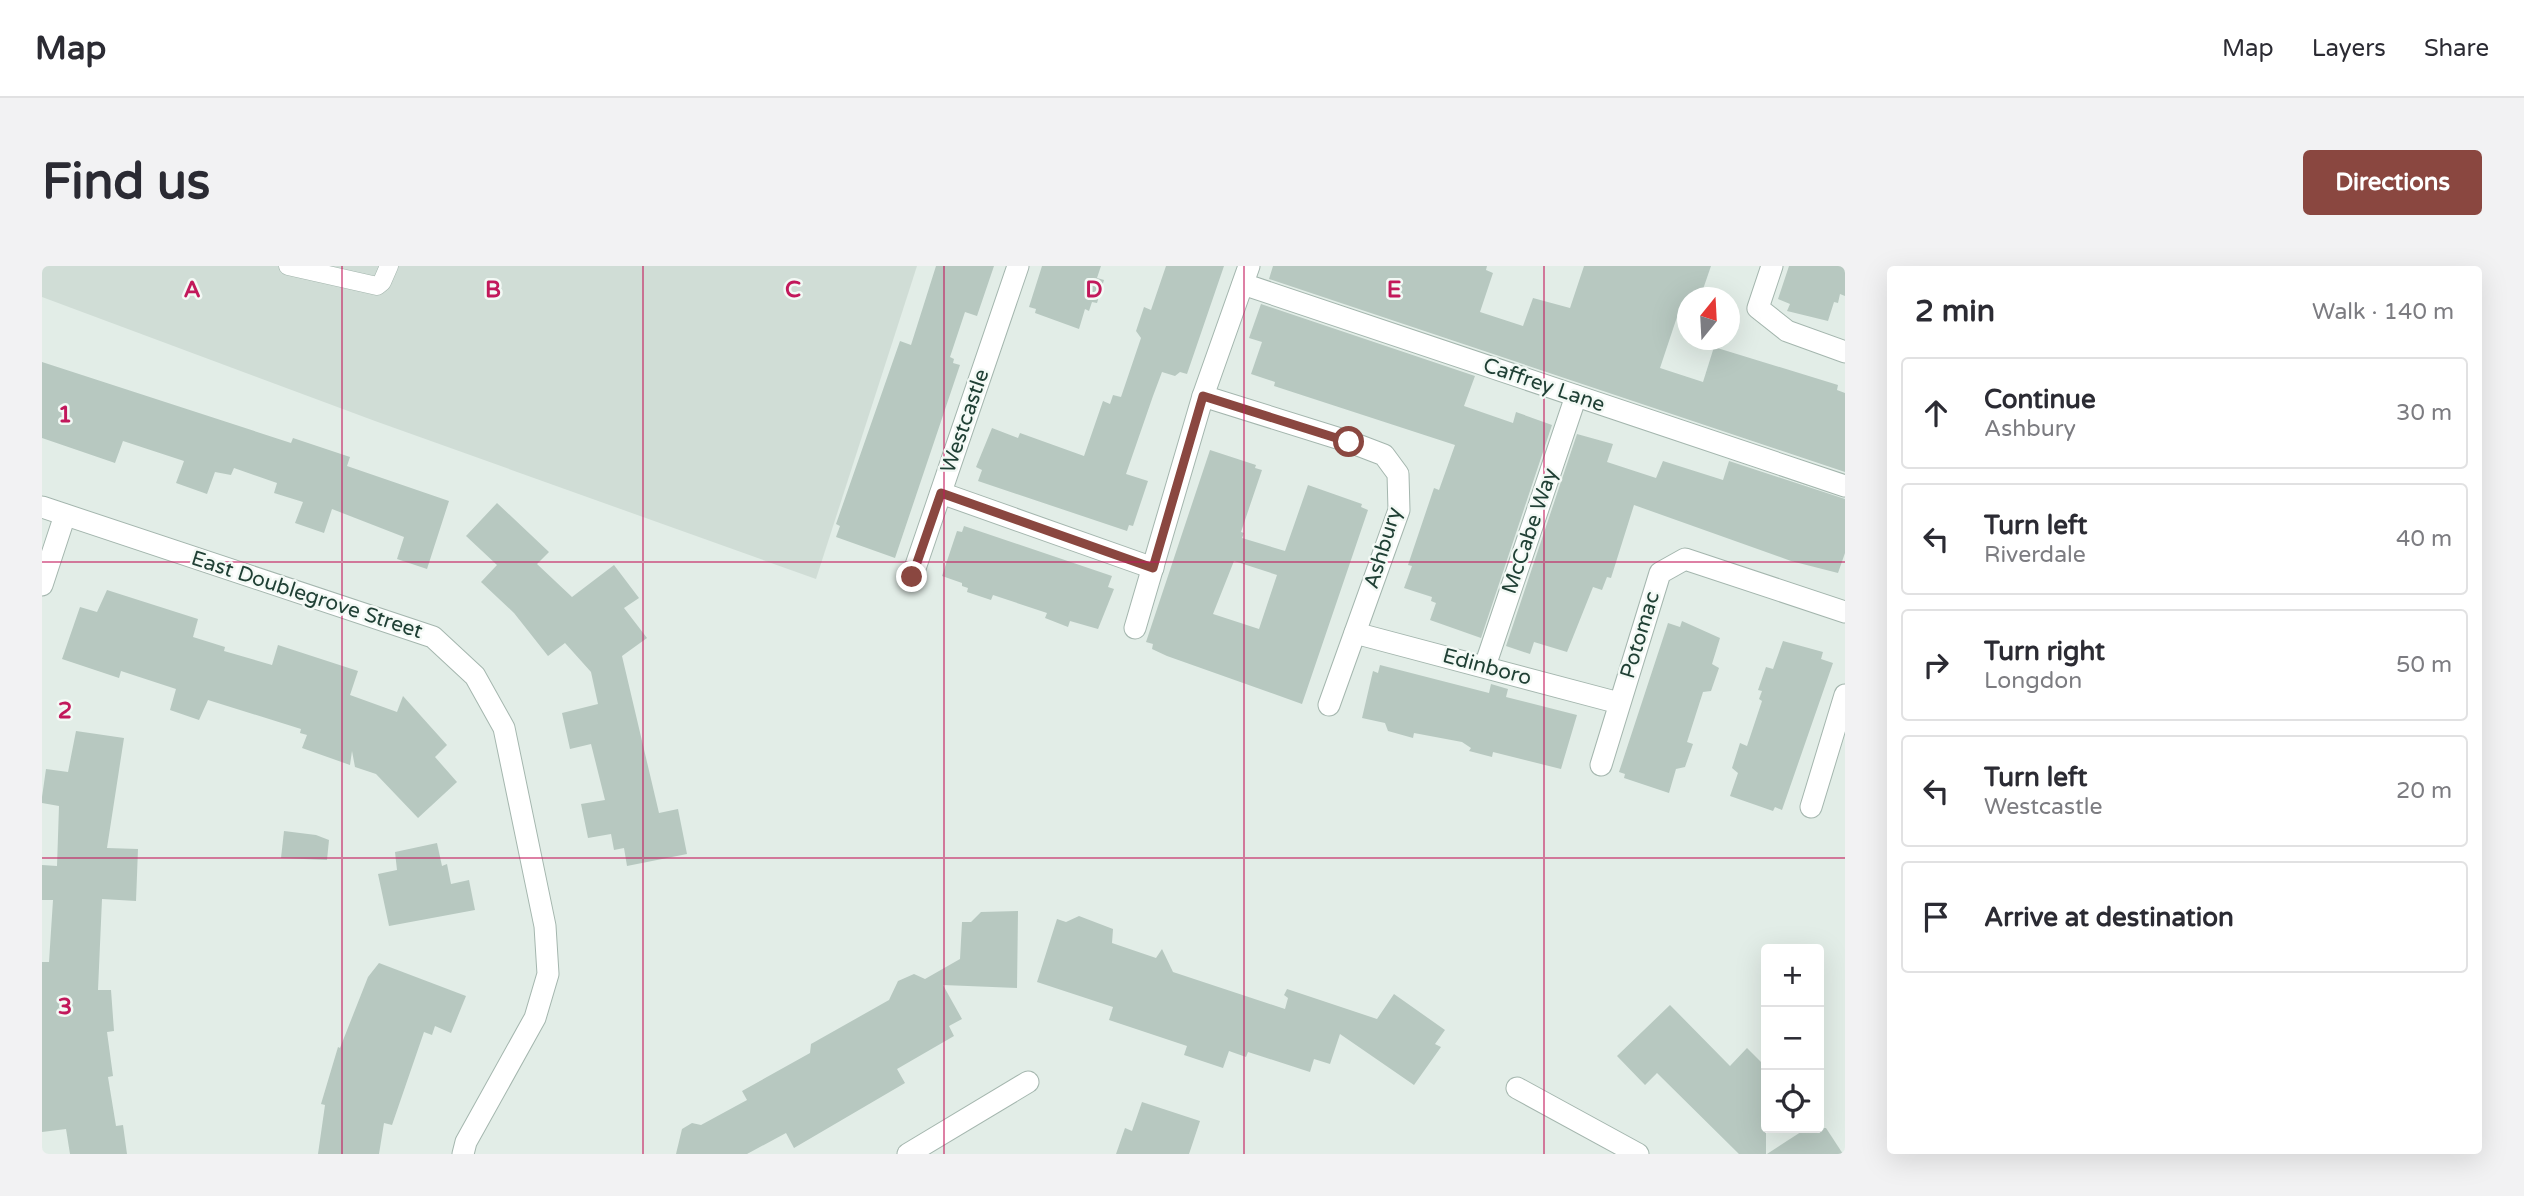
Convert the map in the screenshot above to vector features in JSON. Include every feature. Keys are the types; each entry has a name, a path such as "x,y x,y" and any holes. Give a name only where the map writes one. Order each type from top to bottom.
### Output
{"street":[{"name":"Westcastle","path":"912,577 1018,266"},
{"path":"1772,266 1758,308 1787,331 1845,352"},
{"path":"1135,628 1203,396 1246,275"},
{"name":"Caffrey Lane","path":"1246,275 1576,396 1845,486"},
{"name":"Ashbury","path":"1203,396 1384,455 1398,474 1399,510 1329,705"},
{"name":"McCabe Way","path":"1485,666 1576,396"},
{"path":"941,493 1153,568"},
{"name":"East Doublegrove Street","path":"42,507 433,637 475,676 504,728 545,926 548,974 535,1018 466,1142 463,1154"},
{"path":"42,585 65,515"},
{"name":"Potomac","path":"1601,765 1660,573 1685,559 1845,612"},
{"name":"Edinboro","path":"1355,633 1619,703"},
{"path":"1811,807 1838,737 1845,695"},
{"path":"908,1154 1028,1082"},
{"path":"1517,1088 1638,1154"}],"lane":[{"path":"288,266 377,286 382,282 389,266"}],"shaded area":[{"path":"42,266 917,266 816,579 375,421 42,297"}],"building":[{"path":"936,266 994,266 977,316 965,312 950,357 954,359 953,363 960,365 895,558 836,537 840,526 836,524 900,341 911,345"},
{"path":"1042,266 1101,266 1097,278 1104,280 1097,303 1092,302 1089,311 1085,309 1079,329 1035,313 1036,309 1029,307"},
{"path":"1166,266 1224,266 1187,374 1180,372 1175,376 1162,372 1153,396 1126,474 1148,481 1133,526 1129,525 1127,531 978,481 982,470 976,467 992,428 1018,438 1020,433 1084,456 1103,401 1110,404 1113,395 1121,397 1141,338 1136,331 1144,307 1151,310"},
{"path":"1273,266 1487,266 1486,270 1493,273 1480,312 1523,326 1533,298 1570,308 1584,266 1711,266 1704,287 1677,287 1677,317 1660,368 1703,382 1713,350 1724,350 1838,385 1837,390 1845,393 1845,472 1269,279"},
{"path":"1789,266 1845,266 1845,296 1840,294 1838,303 1834,302 1828,321 1787,311 1790,304 1778,299"},
{"path":"1261,304 1475,376 1464,406 1513,423 1516,412 1552,425 1481,638 1430,620 1436,603 1431,601 1432,597 1404,588 1412,566 1408,565 1434,488 1439,490 1455,445 1274,386 1275,382 1251,374 1262,342 1249,338"},
{"path":"42,362 291,443 293,438 350,457 347,466 449,501 427,569 397,559 404,537 332,509 324,533 295,523 303,502 274,493 277,483 234,468 231,475 215,472 207,494 176,483 184,461 123,441 115,463 42,438"},
{"path":"1577,434 1613,444 1607,462 1656,478 1663,461 1723,480 1729,461 1845,499 1845,553 1838,573 1791,561 1634,505 1611,578 1607,577 1602,590 1593,587 1567,652 1534,642 1530,654 1506,646"},
{"path":"1210,450 1256,465 1255,468 1262,470 1241,532 1244,533 1242,538 1285,551 1308,485 1362,504 1361,507 1368,510 1302,704 1167,656 1152,649 1153,644 1146,642","holes":["1234,561 1277,575 1259,629 1213,614"]},
{"path":"497,503 549,552 537,564 572,597 614,565 639,598 624,608 647,638 622,656 659,813 678,809 687,854 627,866 624,848 614,850 611,834 588,838 581,804 605,800 591,744 570,749 562,713 598,704 591,672 565,643 548,656 514,613 481,582 497,565 466,536"},
{"path":"964,526 1112,576 1108,587 1114,589 1098,629 1070,621 1068,627 1045,618 1047,613 993,595 991,600 967,592 968,588 962,586 962,583 942,576 957,531 962,532"},
{"path":"107,590 198,619 193,637 225,647 224,651 272,665 278,645 358,671 350,695 397,712 403,696 447,745 435,757 457,782 418,818 376,774 355,767 352,751 350,765 302,748 307,735 300,733 301,729 208,700 199,720 170,710 176,689 121,671 119,678 62,659 80,607 97,612"},
{"path":"1682,621 1720,638 1712,664 1719,668 1711,691 1703,692 1687,742 1693,744 1685,767 1676,769 1669,793 1624,778 1625,774 1619,772 1668,623 1680,627"},
{"path":"1783,641 1823,652 1821,659 1833,663 1782,810 1775,807 1773,811 1730,796 1738,773 1732,768 1740,743 1747,746 1762,701 1759,699 1762,691 1758,690 1766,667 1773,669"},
{"path":"1380,665 1489,693 1491,684 1508,689 1506,697 1577,715 1561,769 1493,752 1492,757 1469,751 1471,748 1462,742 1414,733 1413,738 1388,731 1385,723 1362,718 1373,671 1378,673"},
{"path":"76,731 124,738 107,848 138,849 136,901 102,899 98,990 111,990 114,1031 107,1032 113,1076 108,1077 116,1126 123,1125 127,1154 70,1154 66,1129 42,1132 42,962 49,962 53,900 42,900 42,865 57,866 59,806 42,803 42,797 46,769 68,772"},
{"path":"284,831 316,835 329,840 327,860 281,858"},
{"path":"437,843 442,866 447,864 451,884 469,880 475,910 389,926 378,874 397,870 395,852"},
{"path":"1018,911 1017,988 943,985 962,1019 949,1026 954,1036 897,1069 905,1083 794,1148 786,1133 747,1154 676,1154 682,1129 692,1123 701,1125 747,1100 742,1091 810,1053 811,1044 889,1000 898,981 914,974 925,979 960,959 962,922 971,922 981,912"},
{"path":"1079,916 1113,929 1112,943 1156,958 1162,949 1173,972 1285,1009 1288,998 1284,995 1287,989 1377,1019 1394,994 1445,1030 1435,1044 1441,1047 1414,1085 1340,1034 1330,1064 1314,1059 1310,1072 1248,1052 1246,1057 1229,1051 1223,1068 1184,1055 1187,1046 1109,1020 1113,1007 1037,982 1057,919 1066,922"},
{"path":"379,963 466,996 451,1033 435,1026 432,1035 424,1032 392,1125 384,1123 379,1154 318,1154 325,1105 321,1104 338,1047 340,1048 368,977"},
{"path":"1670,1005 1730,1066 1747,1048 1761,1062 1761,1133 1766,1133 1766,1154 1739,1154 1657,1073 1645,1085 1617,1056"},
{"path":"1142,1102 1200,1121 1189,1154 1116,1154 1125,1128 1132,1131"},
{"path":"1826,1128 1843,1154 1767,1154 1799,1133 1824,1133"}],"route":[{"path":"912,577 941,493 1153,568 1203,396 1349,442"}]}
